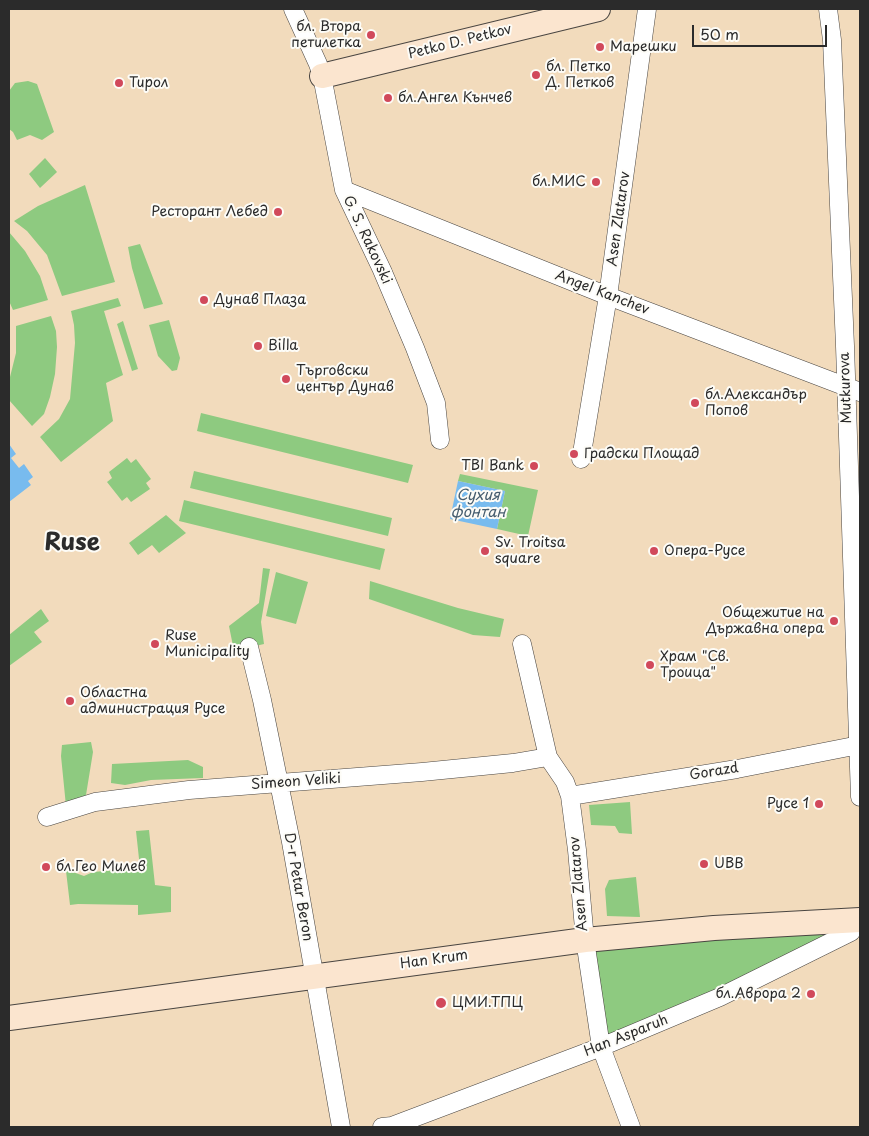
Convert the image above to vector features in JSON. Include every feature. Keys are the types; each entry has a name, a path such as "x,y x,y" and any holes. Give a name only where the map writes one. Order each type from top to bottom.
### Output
{"main road":[{"name":"Petko D. Petkov","path":"322,76 598,9"},
{"name":"Han Krum","path":"9,1018 584,940 714,928 859,920"}],"street":[{"name":"G. S. Rakovski","path":"293,9 322,76 344,190 382,270 436,402 440,440"},
{"name":"Asen Zlatarov","path":"581,459 608,296 647,9"},
{"name":"Mutkurova","path":"828,9 832,40 853,344 860,797"},
{"name":"Angel Kanchev","path":"344,190 608,296 853,389"},
{"name":"Asen Zlatarov","path":"522,644 548,757 565,782 570,796 577,850 584,940 601,1047 631,1127"},
{"name":"D-r Petar Beron","path":"249,648 291,842 341,1127"},
{"name":"Gorazd","path":"570,796 737,769 858,745"},
{"name":"Simeon Veliki","path":"46,817 95,802 189,790 422,772 514,763 548,757"},
{"name":"Han Asparuh","path":"389,1127 601,1047 720,997 851,932 859,920"}],"green space":[{"path":"28,81 37,84 54,132 42,140 30,135 17,140 9,129 9,91 15,83"},
{"path":"45,158 57,172 40,188 29,174"},
{"path":"85,185 115,282 62,296 47,255 27,231 14,221 38,206"},
{"path":"9,232 25,251 40,276 48,300 13,310 9,301"},
{"path":"140,244 163,304 144,309 128,247"},
{"path":"118,298 121,306 104,311 123,375 106,383 113,421 61,462 40,437 59,419 70,399 75,343 71,311"},
{"path":"51,316 56,331 55,374 44,414 32,426 9,400 9,381 16,353 16,326"},
{"path":"169,320 180,358 177,370 172,371 158,356 149,325"},
{"path":"123,321 138,369 132,371 117,324"},
{"path":"201,413 413,465 408,483 197,431"},
{"path":"127,458 131,463 136,459 151,479 146,483 150,489 131,502 127,497 122,501 107,482 112,478 109,472"},
{"path":"194,471 392,518 388,536 190,488"},
{"path":"460,474 538,490 528,536 497,529 505,491 458,481"},
{"path":"184,500 385,549 380,570 179,521"},
{"path":"166,515 186,533 159,553 152,545 138,555 129,543"},
{"path":"263,568 270,569 261,622 264,644 234,651 229,626 259,603"},
{"path":"276,572 308,582 296,624 266,616"},
{"path":"370,581 458,608 504,619 500,637 473,635 369,599"},
{"path":"41,609 49,621 34,632 42,642 9,666 9,635"},
{"path":"91,742 93,752 86,795 83,800 66,806 61,756 62,745"},
{"path":"188,760 203,767 203,778 151,780 125,785 111,783 112,764"},
{"path":"630,802 632,834 619,833 615,826 591,825 589,805"},
{"path":"149,830 155,885 171,887 171,912 138,915 138,905 70,905 66,871 84,876 93,872 140,868 136,831"},
{"path":"636,877 640,917 607,916 605,889 609,880"},
{"path":"860,920 601,1047 585,940"}],"water":[{"path":"9,444 16,454 11,458 19,468 24,464 33,477 28,481 31,485 9,502"},
{"name":"Сухия фонтан","path":"458,481 505,491 497,529 450,519"}],"place":[{"name":"бл. Втора петилетка","path":"371,35"},
{"name":"Марешки","path":"600,47"},
{"name":"бл. Петко Д. Петков","path":"536,75"},
{"name":"Тирол","path":"119,83"},
{"name":"бл.Ангел Кънчев","path":"388,98"},
{"name":"бл.МИС","path":"596,182"},
{"name":"Ресторант Лебед","path":"278,212"},
{"name":"Дунав Плаза","path":"204,300"},
{"name":"Billa","path":"258,346"},
{"name":"Tърговски център Дунав","path":"286,379"},
{"name":"бл.Александър Попов","path":"695,403"},
{"name":"Градски Площад","path":"574,454"},
{"name":"TBI Bank","path":"534,466"},
{"name":"Sv. Troitsa square","path":"485,551"},
{"name":"Опера-Русе","path":"654,551"},
{"name":"Общежитие на Държавна опера","path":"834,621"},
{"name":"Ruse Municipality","path":"155,644"},
{"name":"Храм \"Св. Троица\"","path":"650,665"},
{"name":"Областна администрация Русе","path":"70,701"},
{"name":"Русе 1","path":"819,804"},
{"name":"UBB","path":"704,864"},
{"name":"бл.Гео Милев","path":"46,867"},
{"name":"бл.Аврора 2","path":"811,994"},
{"name":"ЦМИ.ТПЦ","path":"441,1003"}],"district":[{"name":"Ruse","path":"72,543"}]}
